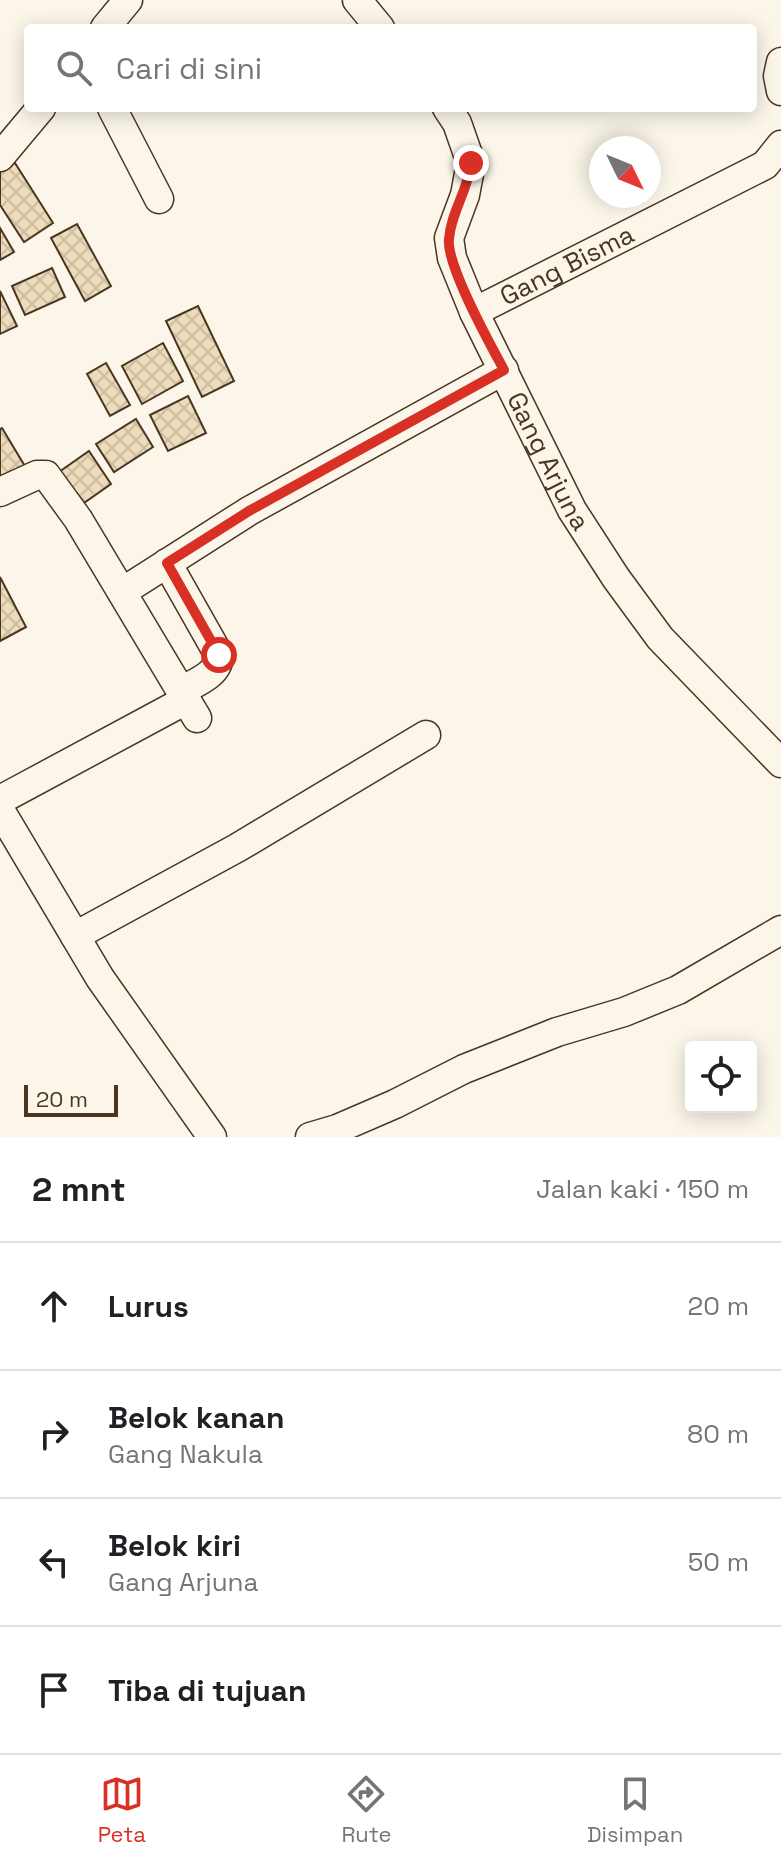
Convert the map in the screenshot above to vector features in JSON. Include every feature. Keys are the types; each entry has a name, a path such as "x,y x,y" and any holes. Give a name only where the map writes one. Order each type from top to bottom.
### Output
{"street":[{"path":"108,24 128,0"},
{"path":"357,0 377,24"},
{"path":"781,62 778,76 781,91"},
{"path":"0,157 38,112"},
{"path":"114,112 159,199"},
{"name":"Gang Arjuna","path":"450,112 457,123 471,163 448,247 474,312 572,510 660,638 781,763"},
{"name":"Gang Bisma","path":"474,312 765,165 781,145"},
{"path":"122,592 249,511 504,370"},
{"path":"0,492 37,475 46,475 78,519 188,703"},
{"path":"167,563 219,655 219,664 188,703 1,810 75,936 146,1046 212,1137"},
{"path":"75,936 237,848 426,735"},
{"path":"310,1137 395,1104 464,1069 557,1032 624,1012 678,990 781,930"}],"building":[{"path":"15,163 53,223 24,242 0,205 0,172"},
{"path":"77,224 111,286 85,301 51,238"},
{"path":"0,228 14,252 0,260"},
{"path":"52,268 65,297 25,315 12,286"},
{"path":"0,291 17,326 0,334"},
{"path":"198,306 234,381 202,397 166,321"},
{"path":"163,343 183,381 142,404 122,366"},
{"path":"106,363 130,405 110,416 87,374"},
{"path":"188,396 206,433 168,451 150,415"},
{"path":"136,419 153,447 114,472 96,444"},
{"path":"0,429 26,468 0,483"},
{"path":"89,451 111,484 81,505 59,472"},
{"path":"0,577 26,627 0,641"}],"route":[{"path":"219,655 167,563 249,511 504,370 474,312 448,247 452,224 465,195 471,163"}]}
